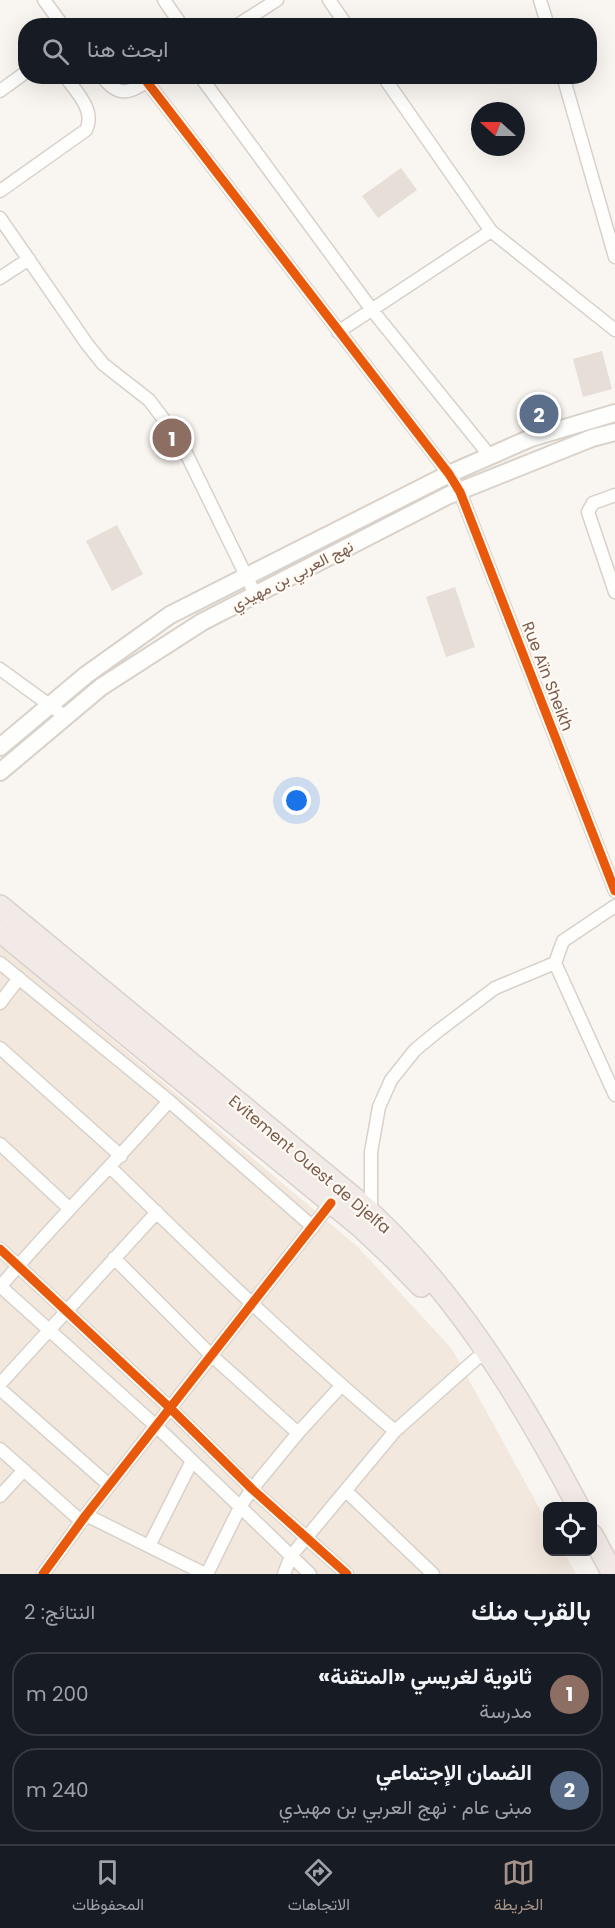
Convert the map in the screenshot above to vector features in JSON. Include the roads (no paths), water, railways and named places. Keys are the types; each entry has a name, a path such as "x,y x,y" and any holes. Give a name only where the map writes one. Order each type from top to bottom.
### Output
{"highway":[{"name":"Evitement Ouest de Djelfa","path":"0,906 366,1220 404,1246 442,1290 482,1356 561,1502"},
{"name":"Evitement Ouest de Djelfa","path":"0,931 331,1203 366,1220"},
{"name":"Evitement Ouest de Djelfa","path":"482,1356 524,1411 576,1502"},
{"path":"597,1544 613,1574"},
{"path":"590,1556 599,1574"}],"main road":[{"name":"نهج العربي بن مهيدي","path":"0,747 86,675 170,615 449,474 531,438 615,413"},
{"name":"نهج العربي بن مهيدي","path":"0,772 101,687 202,622 447,496 592,438 615,432"},
{"path":"274,562 281,580"}],"street":[{"path":"44,0 57,18"},
{"path":"164,0 176,18"},
{"path":"249,18 277,0"},
{"path":"329,0 341,18"},
{"path":"540,0 546,18"},
{"path":"0,91 18,78"},
{"path":"0,191 86,130 90,124 89,113 84,102 71,84"},
{"path":"107,84 122,92 131,92 143,84"},
{"name":"Rue Aïn Sheikh","path":"155,84 338,332 449,474 460,492 615,891"},
{"path":"206,84 372,310 490,456"},
{"path":"389,84 491,231 615,330"},
{"path":"565,84 615,256"},
{"path":"0,218 103,364 149,400 165,421 184,451 255,594"},
{"path":"338,332 491,231"},
{"path":"0,278 29,259"},
{"path":"615,495 593,503 588,512 615,592"},
{"path":"0,669 66,717"},
{"path":"366,1220 371,1152 379,1107 391,1080 415,1050 495,988 555,963 564,941 615,906"},
{"path":"0,963 169,1101 313,1227"},
{"path":"555,963 615,1095"},
{"path":"0,1003 19,978"},
{"path":"0,1048 121,1156"},
{"path":"169,1101 0,1287 156,1426 310,1574"},
{"path":"0,1144 70,1209"},
{"path":"110,1167 341,1386 395,1431"},
{"path":"43,1574 83,1518 331,1203"},
{"path":"0,1384 157,1212"},
{"path":"0,1249 170,1408 252,1489 347,1574"},
{"path":"114,1258 212,1356 298,1433"},
{"path":"284,1574 291,1556 395,1431 482,1356"},
{"path":"0,1449 83,1518 149,1546 206,1574 240,1507 252,1489 298,1433 341,1386"},
{"path":"0,1389 109,1485"},
{"path":"149,1546 192,1461"},
{"path":"0,1496 24,1470"},
{"path":"345,1491 433,1574"}],"place":[{"name":"الضمان الإجتماعي","path":"539,414"},
{"name":"ثانوية لغريسي «المتقنة»","path":"172,438"}]}
